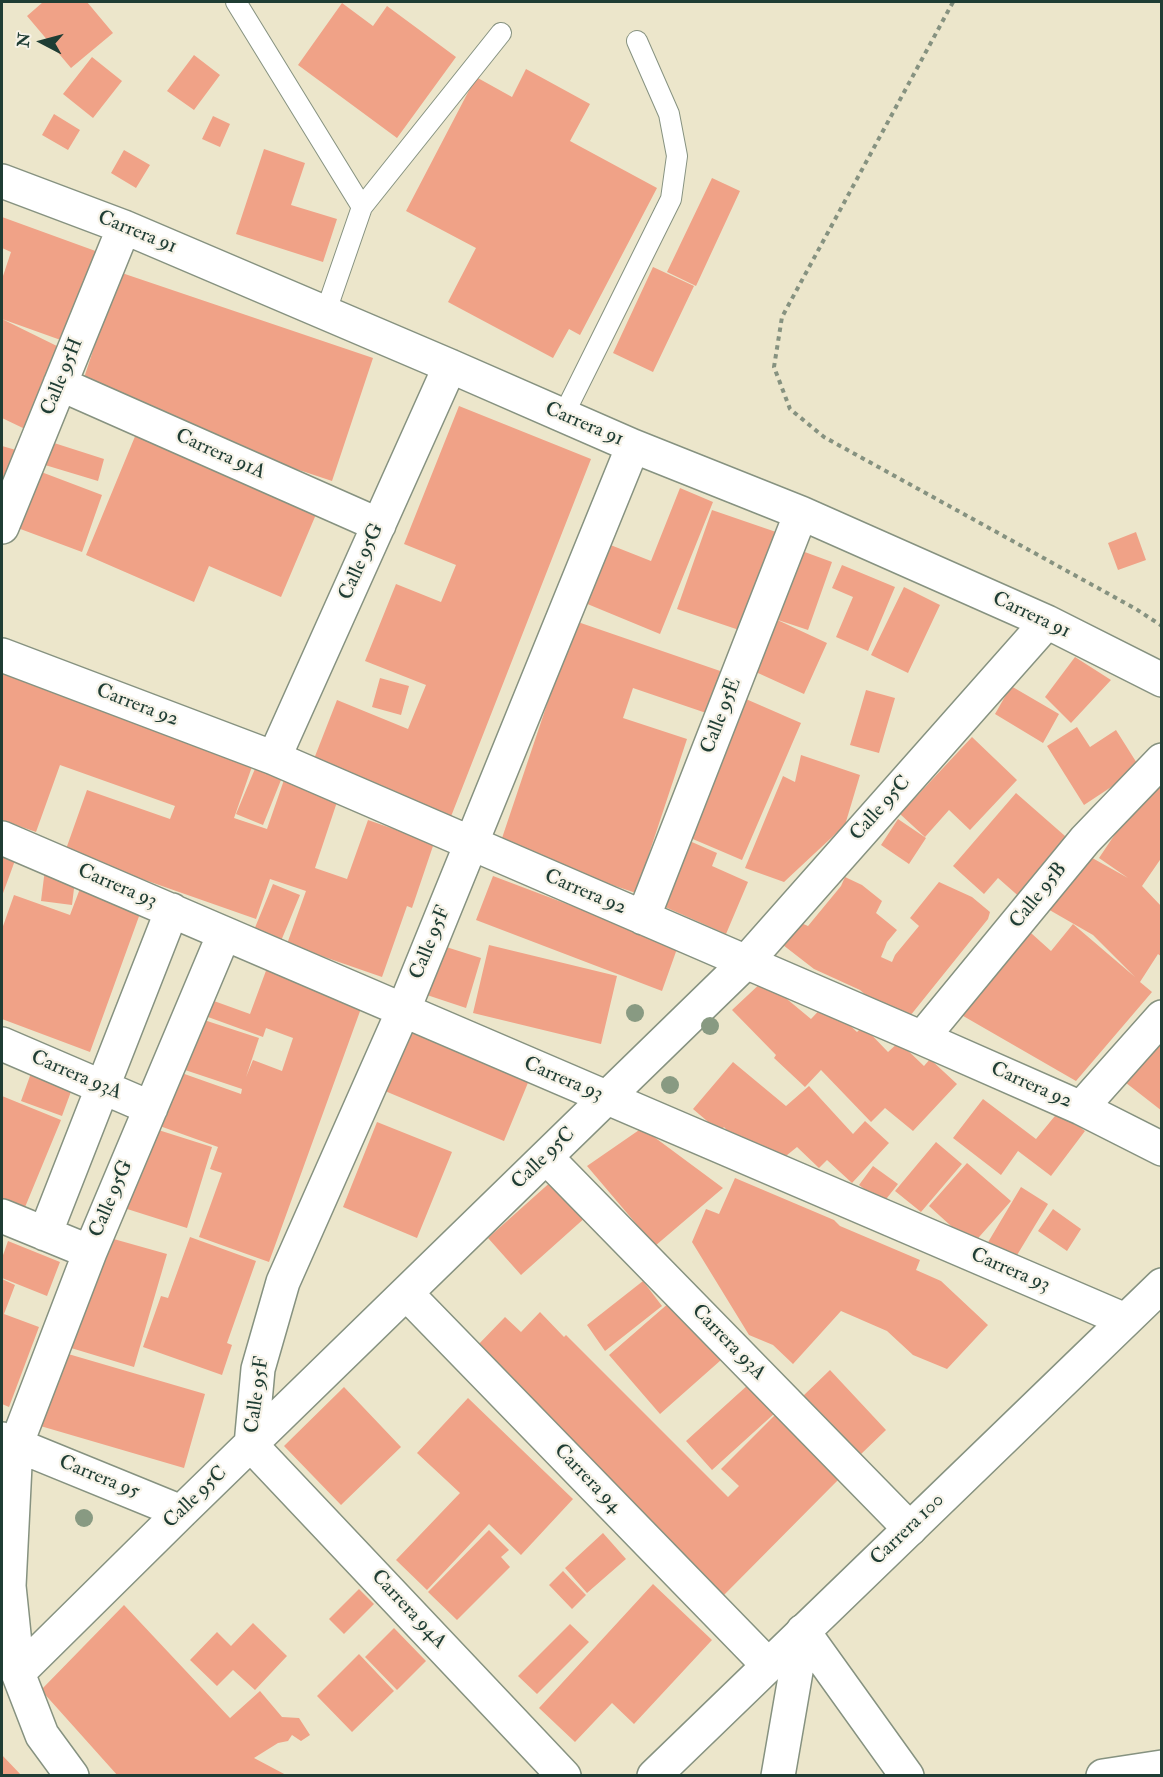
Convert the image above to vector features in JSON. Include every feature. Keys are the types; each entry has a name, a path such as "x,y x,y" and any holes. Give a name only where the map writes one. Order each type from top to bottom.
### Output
{"main road":[{"name":"Carrera 91","path":"2,181 124,227 633,446 801,513 1047,622 1161,680"},
{"name":"Calle 95H","path":"2,527 124,227"},
{"name":"Calle 95G","path":"274,758 450,366"},
{"name":"Carrera 91A","path":"60,384 379,525"},
{"name":"Calle 95F","path":"251,1445 258,1369 283,1282 403,1011 633,446"},
{"name":"Calle 95E","path":"643,918 801,513"},
{"name":"Calle 95C","path":"18,1673 746,962 1047,622"},
{"name":"Carrera 92","path":"2,656 274,758 1082,1108 1161,1149"},
{"name":"Calle 95B","path":"922,1038 1085,840 1161,760"},
{"name":"Carrera 93","path":"2,838 605,1099 1125,1320"},
{"path":"45,1234 172,910"},
{"name":"Calle 95G","path":"6,1449 224,934"},
{"path":"1082,1108 1161,1017"},
{"name":"Carrera 93A","path":"2,1044 151,1108"},
{"name":"Carrera 93A","path":"546,1157 910,1529"},
{"path":"2,1216 90,1252"},
{"name":"Carrera 100","path":"654,1776 1161,1285"},
{"name":"Carrera 94","path":"406,1293 768,1665"},
{"name":"Carrera 94A","path":"251,1445 564,1776"},
{"path":"6,1449 9,1586 18,1673 42,1735 72,1776"},
{"name":"Carrera 95","path":"6,1449 181,1512"},
{"path":"778,1776 803,1631"},
{"path":"803,1631 907,1776"},
{"path":"1103,1776 1161,1767"}],"lane":[{"path":"236,2 363,207"},
{"path":"325,314 363,207 501,33"},
{"path":"563,416 671,199 677,156 669,114 637,41"}],"path":[{"path":"952,2 782,317 774,367 790,409 824,437 1161,626"}],"building":[{"path":"43,2 87,2 113,33 71,68 27,16"},
{"path":"342,3 373,26 387,6 456,57 397,138 298,65"},
{"path":"194,55 220,75 194,110 167,91"},
{"path":"92,57 122,81 93,118 63,94"},
{"path":"526,69 590,104 570,141 657,188 580,335 569,329 553,358 448,302 476,248 406,211 476,77 512,97"},
{"path":"54,114 80,130 68,150 42,135"},
{"path":"213,116 230,124 220,147 202,139"},
{"path":"264,149 305,163 291,205 337,219 323,262 236,234"},
{"path":"124,150 150,165 136,188 111,173"},
{"path":"712,178 740,191 696,286 667,272"},
{"path":"2,217 101,253 69,343 2,319 2,279 11,252 2,248"},
{"path":"653,267 694,286 653,372 613,353"},
{"path":"119,272 373,358 332,481 140,417 81,387"},
{"path":"2,319 63,349 25,429 2,418"},
{"path":"459,406 591,459 450,819 312,764 337,700 408,729 426,685 365,661 396,584 441,602 456,565 404,544"},
{"path":"136,434 317,512 281,597 209,566 194,602 86,555"},
{"path":"51,442 104,459 98,481 45,465"},
{"path":"2,446 16,450 2,498"},
{"path":"36,470 102,495 82,552 15,527"},
{"path":"680,488 713,502 660,634 585,603 608,544 651,561"},
{"path":"712,510 776,532 742,631 677,609"},
{"path":"1136,532 1146,560 1118,570 1108,543"},
{"path":"802,551 832,562 808,630 778,620"},
{"path":"842,565 895,587 868,651 836,637 853,597 832,588"},
{"path":"904,587 940,605 908,673 871,655"},
{"path":"771,617 827,643 804,694 747,668"},
{"path":"575,621 726,673 712,715 633,688 623,718 687,739 636,893 499,847"},
{"path":"1075,657 1111,680 1071,723 1045,697"},
{"path":"2,669 255,758 234,818 267,829 284,780 338,799 315,868 347,879 368,820 434,843 412,908 407,906 382,977 287,944 306,891 270,879 256,919 65,852 87,790 170,819 175,806 60,765 36,832 2,820"},
{"path":"380,678 409,686 401,715 372,707"},
{"path":"1011,686 1059,714 1043,743 995,714"},
{"path":"866,690 895,698 879,753 850,745"},
{"path":"739,696 801,723 742,860 681,834"},
{"path":"1077,727 1090,747 1116,730 1140,768 1084,805 1047,746"},
{"path":"972,737 1017,780 970,830 949,810 925,837 900,814"},
{"path":"801,755 860,775 845,825 784,882 745,868 783,776 795,782"},
{"path":"257,764 283,775 263,825 236,814"},
{"path":"1152,779 1162,785 1162,857 1142,886 1162,907 1162,957 1158,954 1140,982 1152,992 1076,1081 958,1013 1021,924 1051,951 1073,924 1135,977 1093,935 1046,908 1078,850 1128,878 1099,858"},
{"path":"1016,793 1073,843 1023,900 998,878 984,894 953,866"},
{"path":"898,819 926,838 909,864 881,845"},
{"path":"685,839 717,853 712,866 748,882 726,934 656,903"},
{"path":"2,849 17,855 2,896"},
{"path":"45,869 76,872 72,905 41,901"},
{"path":"493,876 678,946 662,991 476,920"},
{"path":"845,877 862,885 882,901 876,913 897,930 887,942 881,957 892,962 895,955 919,926 910,918 939,882 972,897 990,912 988,919 910,1016 814,969 783,945 794,920 808,926 841,886"},
{"path":"273,884 300,895 281,941 254,930"},
{"path":"81,886 142,908 90,1052 2,1019 2,929 14,895 70,915"},
{"path":"489,945 617,976 601,1044 473,1013"},
{"path":"443,946 481,958 466,1008 427,995"},
{"path":"267,968 363,1003 269,1262 199,1237 222,1173 210,1169 218,1147 157,1125 176,1071 241,1094 242,1089 185,1070 201,1019 259,1038 246,1077 253,1060 282,1071 293,1038 266,1028 263,1037 208,1017 214,1001 250,1014"},
{"path":"764,980 811,1019 826,1003 857,1032 863,1026 888,1052 899,1042 924,1066 930,1059 957,1084 913,1131 885,1108 871,1122 821,1070 805,1087 774,1058 776,1055 732,1010"},
{"path":"413,1024 532,1073 504,1141 385,1091"},
{"path":"1162,1028 1162,1111 1121,1079"},
{"path":"35,1062 76,1078 62,1116 21,1101"},
{"path":"733,1062 786,1106 809,1086 853,1134 865,1121 889,1143 852,1183 827,1160 819,1168 797,1147 781,1160 767,1161 749,1140 741,1147 724,1127 720,1132 693,1109"},
{"path":"2,1096 61,1120 23,1212 2,1203"},
{"path":"983,1099 1036,1139 1059,1111 1085,1131 1051,1176 1018,1151 1001,1175 953,1138"},
{"path":"377,1122 452,1152 417,1238 343,1207"},
{"path":"149,1127 212,1147 187,1228 124,1208"},
{"path":"642,1128 723,1188 655,1246 587,1166"},
{"path":"936,1142 962,1164 921,1212 895,1191"},
{"path":"967,1163 1011,1201 972,1245 929,1206"},
{"path":"873,1166 898,1184 883,1203 859,1185"},
{"path":"735,1178 920,1260 916,1270 941,1281 988,1325 947,1369 913,1355 887,1331 841,1311 793,1364 773,1345 749,1335 692,1242 706,1209 719,1214"},
{"path":"554,1179 587,1216 521,1275 488,1238"},
{"path":"1021,1187 1048,1204 1011,1265 984,1249"},
{"path":"1053,1209 1081,1229 1067,1251 1038,1231"},
{"path":"103,1236 167,1254 134,1367 71,1348"},
{"path":"190,1237 256,1261 227,1343 232,1345 222,1375 143,1347 161,1296 168,1298"},
{"path":"8,1241 60,1262 47,1296 2,1278 2,1258"},
{"path":"2,1279 15,1285 4,1314 39,1327 9,1407 2,1404"},
{"path":"643,1281 662,1306 605,1351 587,1325"},
{"path":"670,1302 721,1360 660,1414 609,1355"},
{"path":"540,1312 564,1337 566,1335 728,1497 739,1486 721,1469 776,1414 840,1478 723,1596 475,1348 505,1317 521,1332"},
{"path":"58,1351 205,1394 184,1468 37,1425"},
{"path":"830,1370 886,1430 859,1456 803,1396"},
{"path":"749,1384 775,1413 712,1470 686,1441"},
{"path":"344,1387 401,1447 341,1505 284,1446"},
{"path":"468,1398 573,1499 521,1555 489,1524 427,1590 396,1560 460,1493 417,1453"},
{"path":"489,1530 509,1550 501,1557 510,1567 457,1620 428,1592"},
{"path":"603,1533 626,1559 587,1593 565,1568"},
{"path":"563,1571 586,1595 572,1609 549,1585"},
{"path":"653,1584 712,1640 634,1724 612,1703 575,1742 539,1708"},
{"path":"359,1589 374,1604 344,1634 329,1619"},
{"path":"124,1605 230,1718 260,1691 282,1717 299,1718 310,1735 301,1741 292,1735 288,1741 278,1743 254,1758 288,1776 118,1776 41,1690"},
{"path":"253,1623 287,1656 255,1690 233,1670 217,1686 190,1660 217,1632 231,1646"},
{"path":"570,1624 589,1642 537,1694 518,1676"},
{"path":"394,1628 426,1661 397,1690 365,1657"},
{"path":"359,1654 394,1691 352,1732 317,1696"},
{"path":"2,1755 22,1776 2,1776"}]}
